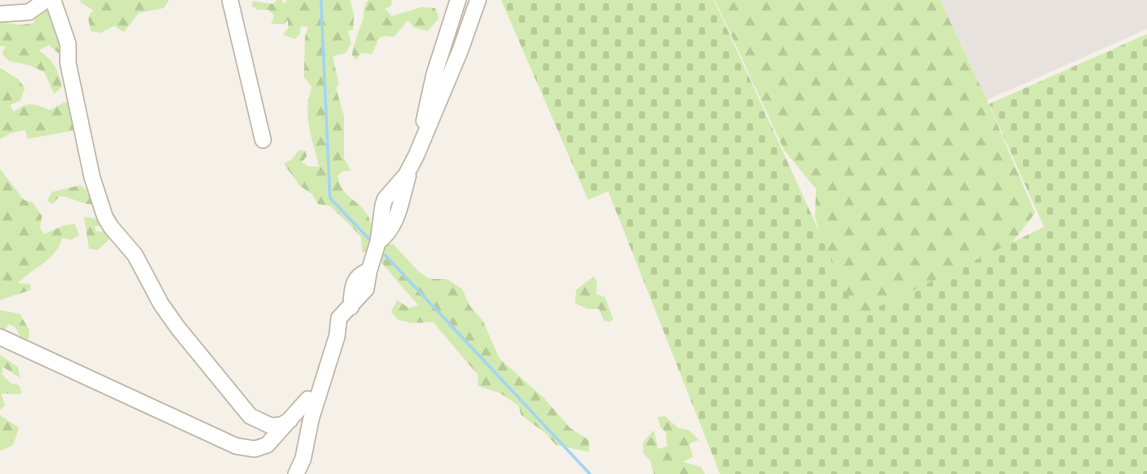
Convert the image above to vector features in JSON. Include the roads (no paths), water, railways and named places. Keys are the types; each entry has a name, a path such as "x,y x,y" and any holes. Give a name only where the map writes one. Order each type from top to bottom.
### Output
{"street":[{"path":"0,14 29,12 46,0"},
{"path":"53,0 68,44 68,63 92,177 105,217 135,255 161,304 178,328 246,412 271,426 281,425 290,420"},
{"path":"230,0 263,140"},
{"path":"413,162 429,94 458,0"},
{"path":"296,474 303,459 307,435 323,377 338,339 339,318 366,289 378,242 385,199 400,184 413,162 460,51 478,0"},
{"path":"0,337 236,446 255,449 267,445 308,399 323,377"},
{"path":"307,435 308,399"}],"waterway":[{"path":"321,0 330,198 370,240"},
{"path":"385,255 590,474"}]}
